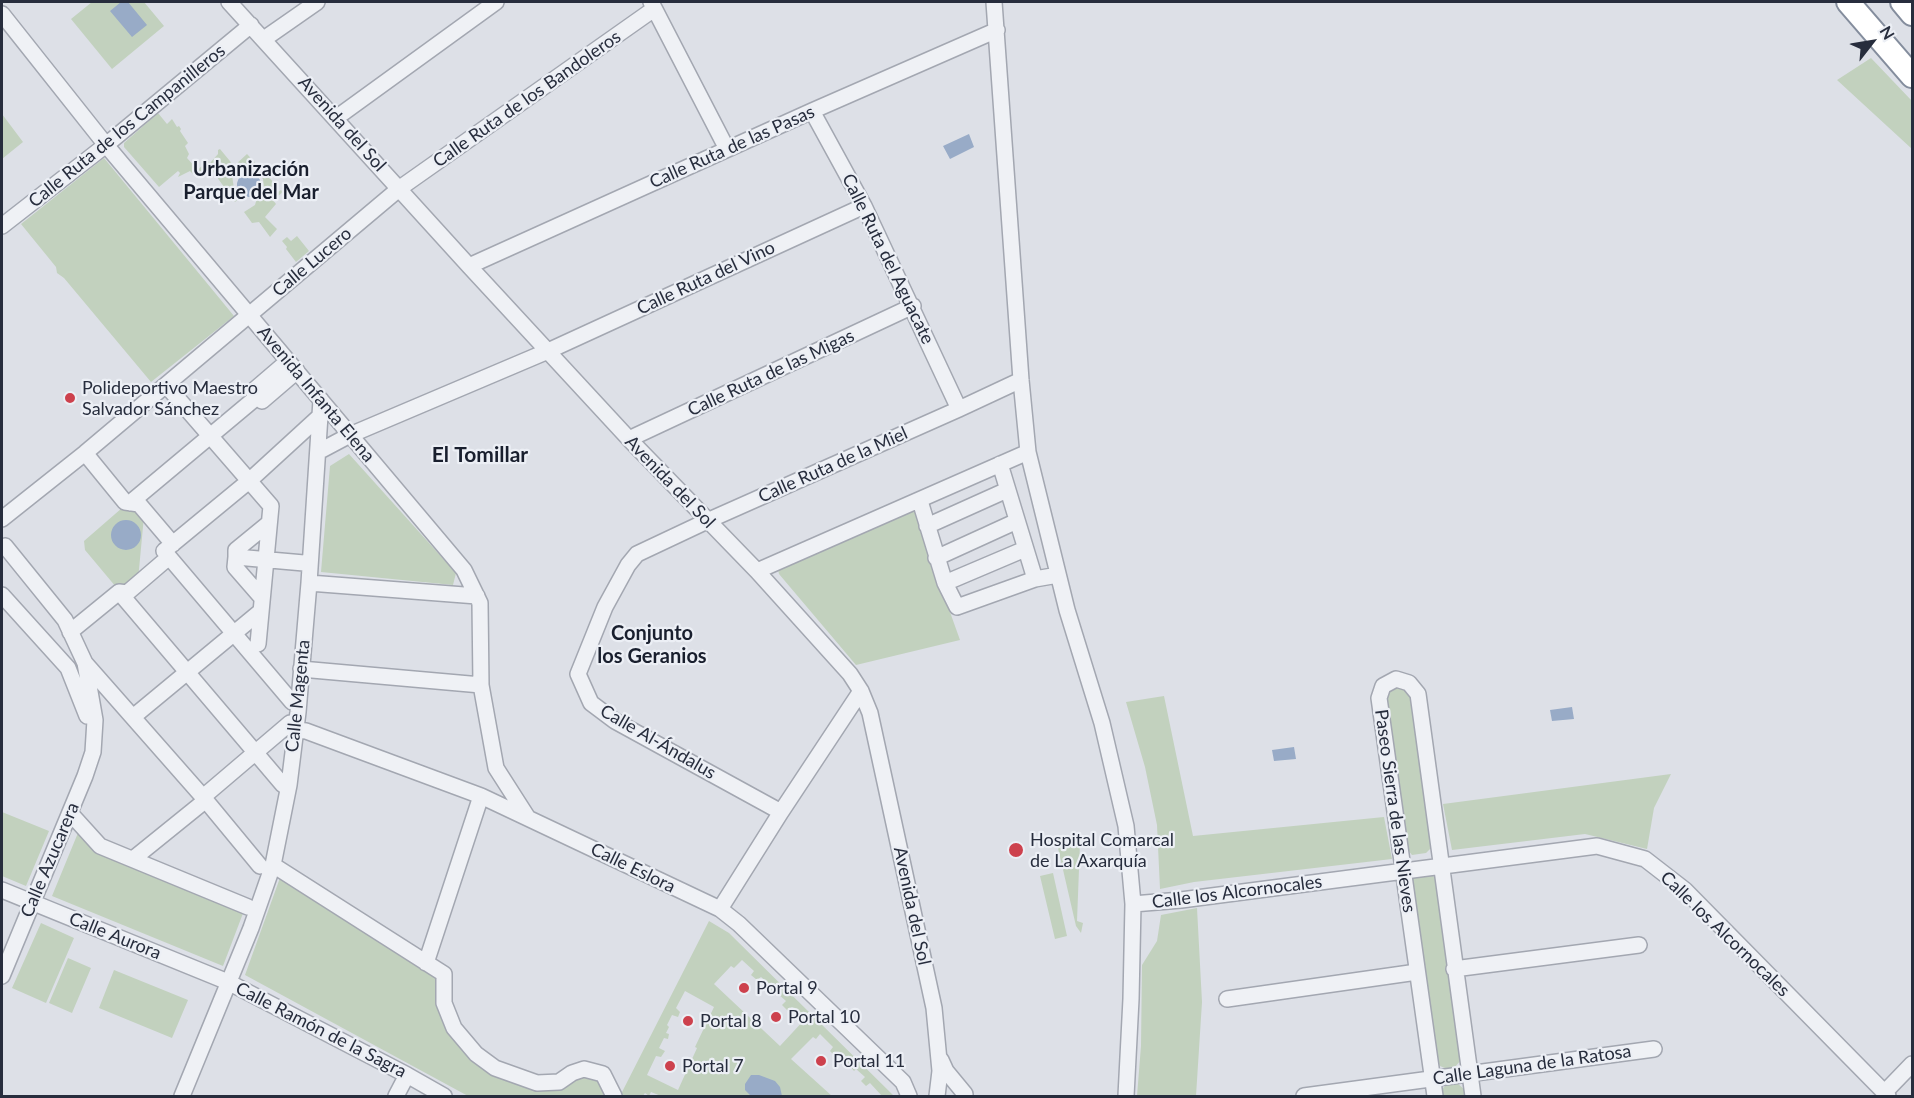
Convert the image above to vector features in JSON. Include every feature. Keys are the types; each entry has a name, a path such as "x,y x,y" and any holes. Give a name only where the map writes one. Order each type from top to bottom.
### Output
{"highway":[{"path":"1848,2 1912,76"},
{"path":"1902,2 1912,14"}],"street":[{"name":"Avenida del Sol","path":"229,2 469,266 629,439 757,571 850,674 870,713 934,1008 940,1071 937,1096"},
{"path":"264,39 317,2"},
{"path":"336,118 496,2"},
{"path":"994,2 1028,452 1067,610 1102,723 1126,826 1133,904 1126,1096"},
{"path":"652,5 727,149"},
{"name":"Calle Ruta de los Bandoleros","path":"400,188 652,5"},
{"name":"Avenida Infanta Elena","path":"2,14 106,145 464,570 480,603 481,686 496,768 528,818"},
{"name":"Calle Ruta de los Campanilleros","path":"2,226 106,145 251,25"},
{"name":"Calle Ruta de las Pasas","path":"469,266 997,30"},
{"name":"Calle Ruta del Aguacate","path":"812,111 864,206 913,306 959,409"},
{"name":"Calle Lucero","path":"2,521 400,188"},
{"name":"Calle Ruta del Vino","path":"318,452 350,435 548,351 864,206"},
{"name":"Calle Ruta de las Migas","path":"629,439 913,306"},
{"path":"130,503 258,396 253,391 292,366"},
{"name":"Calle Ruta de la Miel","path":"707,521 1021,380"},
{"path":"166,386 271,506 258,644"},
{"name":"Calle Magenta","path":"182,1096 250,928 289,785 293,726 309,583 321,400"},
{"path":"70,632 119,592 127,593 169,550 320,416"},
{"path":"757,571 1028,452"},
{"path":"85,453 125,502 139,504 169,550 234,634 292,702"},
{"path":"999,464 1035,579"},
{"path":"927,526 1007,490"},
{"path":"920,501 936,558 957,607 1035,579 1058,575"},
{"path":"2,521 6,536 3,549"},
{"name":"Calle Al-Ándalus","path":"707,521 638,554 628,565 605,607 578,674 591,703 615,721 781,812"},
{"path":"936,558 1017,521"},
{"path":"262,605 235,567 236,550 269,523"},
{"name":"Calle Azucarera","path":"2,976 85,776 93,752 95,720 85,663 65,620 3,549"},
{"path":"945,583 1025,549"},
{"path":"236,557 304,563"},
{"path":"309,583 477,596"},
{"path":"119,592 283,785"},
{"name":"Calle Azucarera","path":"2,595 68,668 87,715 85,776"},
{"path":"133,717 234,634 262,605"},
{"path":"85,663 267,866 444,974 444,1003 454,1028 476,1053 495,1068 537,1083 559,1082 572,1073 584,1069 603,1074 614,1096"},
{"path":"301,669 481,686"},
{"name":"Paseo Sierra de las Nieves","path":"1435,1096 1379,698 1383,686 1396,679 1408,682 1418,694 1473,1096"},
{"path":"720,909 861,692"},
{"path":"133,859 256,752 293,726"},
{"name":"Calle Eslora","path":"293,726 480,796 720,909 739,924 903,1082 909,1096"},
{"path":"426,963 480,796"},
{"path":"70,814 100,846 248,907"},
{"name":"Calle los Alcornocales","path":"1133,904 1181,900 1597,846 1645,859 1685,890 1886,1095"},
{"name":"Calle Aurora","path":"2,890 228,982"},
{"path":"1454,969 1639,945"},
{"path":"1227,999 1417,972"},
{"name":"Calle Ramón de la Sagra","path":"228,982 444,1096"},
{"name":"Calle Laguna de la Ratosa","path":"1304,1096 1654,1049"},
{"name":"Avenida del Sol","path":"938,1052 946,1071 967,1095"},
{"path":"1886,1095 1912,1064"},
{"path":"396,1096 406,1075"},
{"path":"942,1096 967,1095"}],"green space":[{"path":"92,2 144,2 164,26 112,69 71,19"},
{"path":"1871,58 1912,101 1912,149 1837,80"},
{"path":"158,113 167,124 172,119 177,127 179,126 188,143 185,146 189,154 187,158 198,170 207,160 210,163 220,149 234,166 247,154 276,185 274,187 278,192 281,190 283,192 273,200 276,204 265,217 277,229 270,237 259,222 252,223 244,212 255,205 264,188 263,179 257,172 248,170 237,176 234,173 232,175 234,189 239,198 235,202 211,169 199,178 196,173 193,174 190,171 178,177 180,173 178,171 159,187 124,147 124,143"},
{"path":"2,114 23,142 2,159"},
{"path":"104,158 234,316 151,382 64,278 57,273 56,267 21,224"},
{"path":"297,236 309,251 296,262 282,241 287,237 291,241"},
{"path":"349,454 456,573 453,585 321,572 330,466"},
{"path":"918,506 931,559 960,640 856,665 779,574 778,569"},
{"path":"122,508 138,509 144,516 138,580 129,588 116,587 85,550 84,541"},
{"path":"1405,685 1411,691 1433,846 1426,853 1412,855 1406,848 1385,699 1390,687"},
{"path":"1164,696 1193,836 1384,817 1392,859 1194,882 1160,889 1157,825 1145,767 1126,702"},
{"path":"1671,774 1654,808 1647,849 1585,834 1452,850 1443,804"},
{"path":"2,812 49,831 26,886 2,876"},
{"path":"80,828 245,908 223,966 52,896"},
{"path":"1080,843 1077,921 1083,923 1081,933 1076,926 1058,848"},
{"path":"1429,872 1437,880 1461,1060 1455,1067 1447,1069 1440,1066 1435,1058 1411,883 1412,877"},
{"path":"1053,873 1067,936 1055,939 1040,876"},
{"path":"281,875 432,970 439,981 452,1034 537,1086 589,1074 599,1078 609,1096 468,1096 245,975"},
{"path":"1197,908 1202,1002 1196,1096 1137,1096 1141,1046 1142,965 1157,941 1161,915"},
{"path":"709,921 729,933 894,1096 882,1096 870,1083 866,1086 861,1081 865,1077 856,1069 854,1071 839,1053 835,1056 830,1051 833,1047 820,1034 816,1039 813,1037 791,1059 832,1096 661,1096 651,1092 649,1096 645,1093 643,1096 620,1096","holes":["742,960 754,971 751,975 757,980 761,977 769,984 767,987 775,995 777,993 786,1001 782,1005 788,1011 792,1007 805,1019 780,1046 714,984 731,966 734,968","685,991 714,1007 678,1090 647,1075 656,1056 661,1057 665,1051 659,1048 664,1038 668,1039 669,1034 666,1033 669,1027 667,1025 672,1015 678,1017 680,1012 676,1008"]},
{"path":"41,923 74,938 46,1003 12,988"},
{"path":"68,958 91,968 72,1013 49,1003"},
{"path":"114,970 188,1000 172,1038 99,1008"},
{"path":"1457,1083 1465,1090 1466,1096 1442,1096 1441,1090 1447,1084"}],"water":[{"path":"121,2 128,2 147,25 132,37 110,11"},
{"path":"969,134 974,147 950,159 943,146"},
{"path":"249,173 254,174 260,180 260,190 254,196 249,197 244,196 238,190 237,185 238,180 244,174"},
{"path":"126,520 132,521 140,529 140,541 132,549 126,550 120,549 112,541 111,535 112,529 120,521"},
{"path":"1572,707 1574,719 1552,721 1550,710"},
{"path":"1294,747 1296,759 1274,761 1272,750"},
{"path":"751,1075 759,1075 775,1081 780,1087 782,1096 751,1096 745,1090 745,1084"}],"place":[{"name":"Polideportivo Maestro Salvador Sánchez","path":"70,398"},
{"name":"Hospital Comarcal de La Axarquía","path":"1016,850"},
{"name":"Portal 9","path":"744,988"},
{"name":"Portal 10","path":"776,1017"},
{"name":"Portal 8","path":"688,1021"},
{"name":"Portal 11","path":"821,1061"},
{"name":"Portal 7","path":"670,1066"}],"district":[{"name":"Urbanización Parque del Mar","path":"251,182"},
{"name":"El Tomillar","path":"480,455"},
{"name":"Conjunto los Geranios","path":"652,646"}]}
